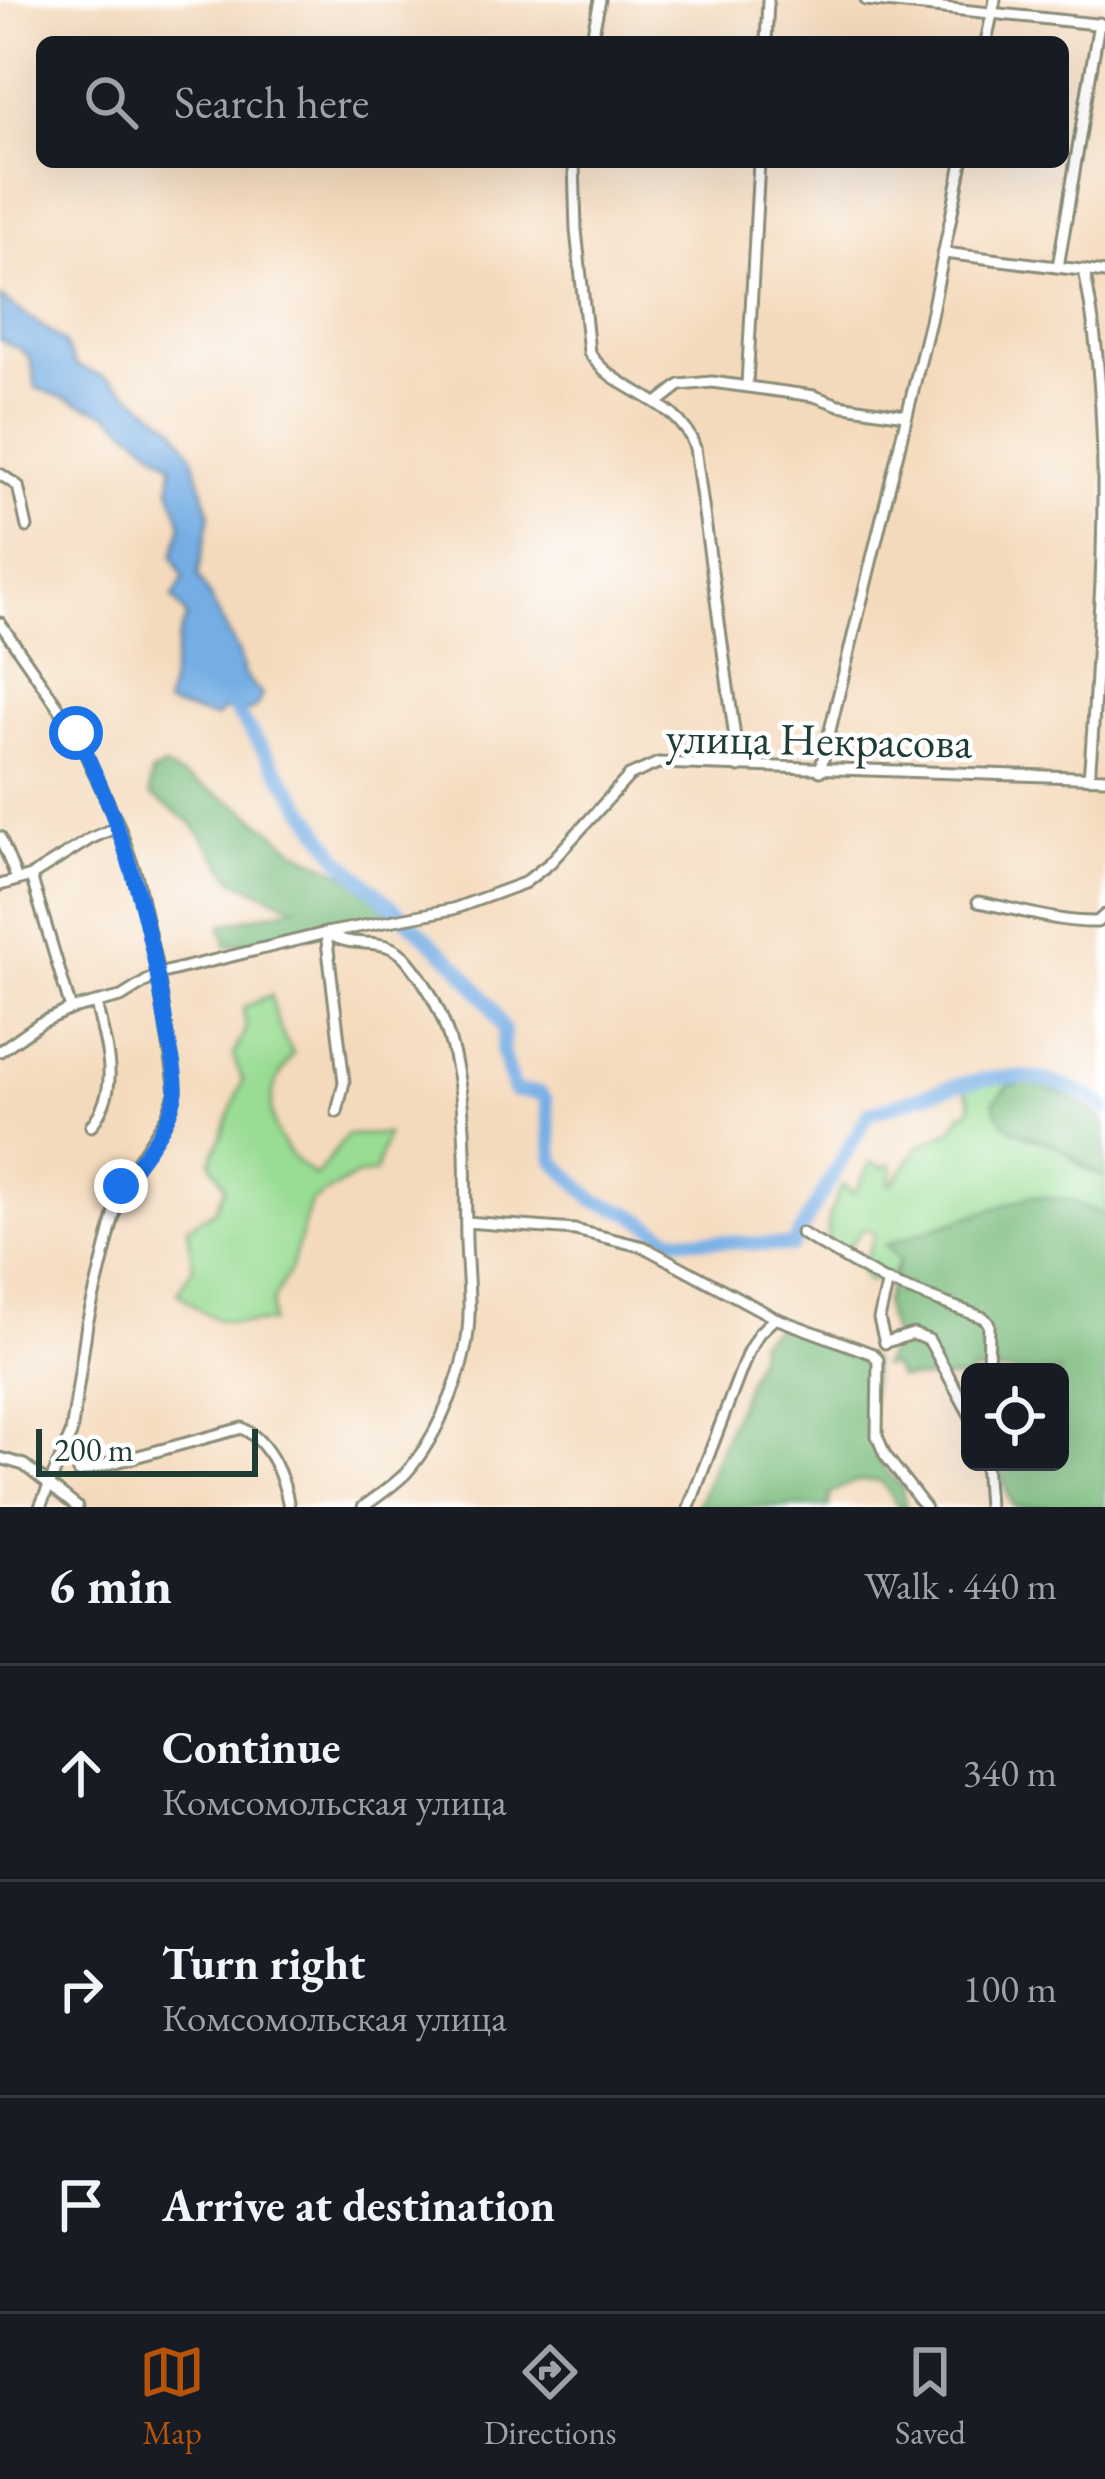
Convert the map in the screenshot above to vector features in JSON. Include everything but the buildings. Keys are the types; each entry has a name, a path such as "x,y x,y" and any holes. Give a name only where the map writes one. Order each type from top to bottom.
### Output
{"street":[{"path":"592,36 600,0"},
{"path":"766,36 768,0"},
{"path":"866,0 994,6 1102,24 1058,267"},
{"path":"987,36 994,6"},
{"path":"574,168 589,352 600,367 683,425 695,448 739,767"},
{"path":"747,386 759,168"},
{"path":"820,770 961,168"},
{"path":"944,253 1105,274"},
{"path":"1084,271 1097,322 1105,415 1105,514 1089,778"},
{"path":"657,403 686,383 747,386 905,415"},
{"path":"0,475 18,486 27,527"},
{"path":"0,622 76,733 119,826 158,974 176,1091 167,1116 121,1186 87,1324 70,1434 40,1507"},
{"name":"улица Некрасова","path":"0,1051 40,1023 71,1009 121,997 158,974 326,933 453,909 524,883 550,863 629,776 658,763 1105,778"},
{"path":"0,885 31,876 119,826"},
{"path":"0,838 17,879"},
{"path":"31,876 71,1009"},
{"path":"978,902 1054,916 1066,923 1097,922 1105,915"},
{"path":"326,933 344,1082 337,1112"},
{"path":"326,933 345,944 388,944 427,986 440,1009 462,1101 468,1332 460,1367 410,1468 363,1507"},
{"path":"92,1126 106,1108 112,1076 96,1003"},
{"path":"466,1222 608,1236 690,1269 775,1318 873,1354 878,1360 877,1436 884,1455 925,1507"},
{"path":"801,1233 888,1281 984,1318 989,1324 988,1363"},
{"path":"886,1342 879,1319 888,1281"},
{"path":"688,1507 748,1352 775,1318"},
{"path":"873,1354 886,1342 914,1334 929,1340 961,1399"},
{"path":"79,1472 242,1428 271,1457 289,1507"},
{"path":"0,1457 24,1466 77,1507"},
{"path":"986,1471 988,1507"}],"green space":[{"path":"164,767 240,806 297,851 352,878 389,912 227,946 221,925 295,907 234,880 192,823 150,795 151,774"},
{"path":"271,995 278,1025 293,1054 271,1102 275,1128 287,1150 316,1176 347,1135 387,1134 375,1173 356,1176 311,1202 291,1268 273,1301 271,1322 231,1322 210,1316 178,1292 193,1267 188,1226 214,1211 225,1187 211,1162 243,1081 233,1056 246,1029 243,1008"},
{"path":"962,1082 1020,1083 1009,1086 1024,1136 1058,1146 1085,1170 1105,1177 1105,1215 1072,1201 1031,1196 886,1245 899,1260 892,1275 867,1282 861,1270 875,1234 864,1228 843,1253 827,1240 829,1216 841,1186 847,1186 850,1194 855,1192 871,1162 881,1167 891,1164 892,1185 918,1147 952,1130 962,1113 969,1112 971,1102"},
{"path":"1020,1083 1066,1096 1105,1123 1105,1177 1055,1145 1002,1120 994,1101 1009,1086"},
{"path":"1032,1196 1072,1201 1105,1215 1105,1507 1013,1507 999,1471 1069,1471 1069,1363 961,1363 961,1379 899,1378 892,1366 881,1366 894,1342 884,1303 899,1260 885,1245"},
{"path":"782,1322 872,1360 874,1445 888,1474 901,1485 906,1507 898,1507 881,1481 873,1480 836,1491 830,1495 829,1507 697,1507 759,1351 758,1341"}],"water":[{"path":"0,297 63,341 76,366 110,379 176,428 193,457 210,515 198,575 239,653 244,675 262,695 255,709 238,713 224,709 216,718 166,705 179,635 187,617 173,597 184,578 173,556 182,524 170,488 172,464 109,414 36,388 28,356 0,340"}],"waterway":[{"path":"226,697 340,859 459,967 490,1005 504,1031 502,1052 514,1091 540,1093 546,1100 554,1161 595,1201 630,1213 671,1238 792,1246 869,1113 941,1090 990,1079 1039,1079 1080,1092 1105,1109"}],"route":[{"path":"76,733 102,782 136,878 158,974 176,1091 167,1116 121,1186"}]}
